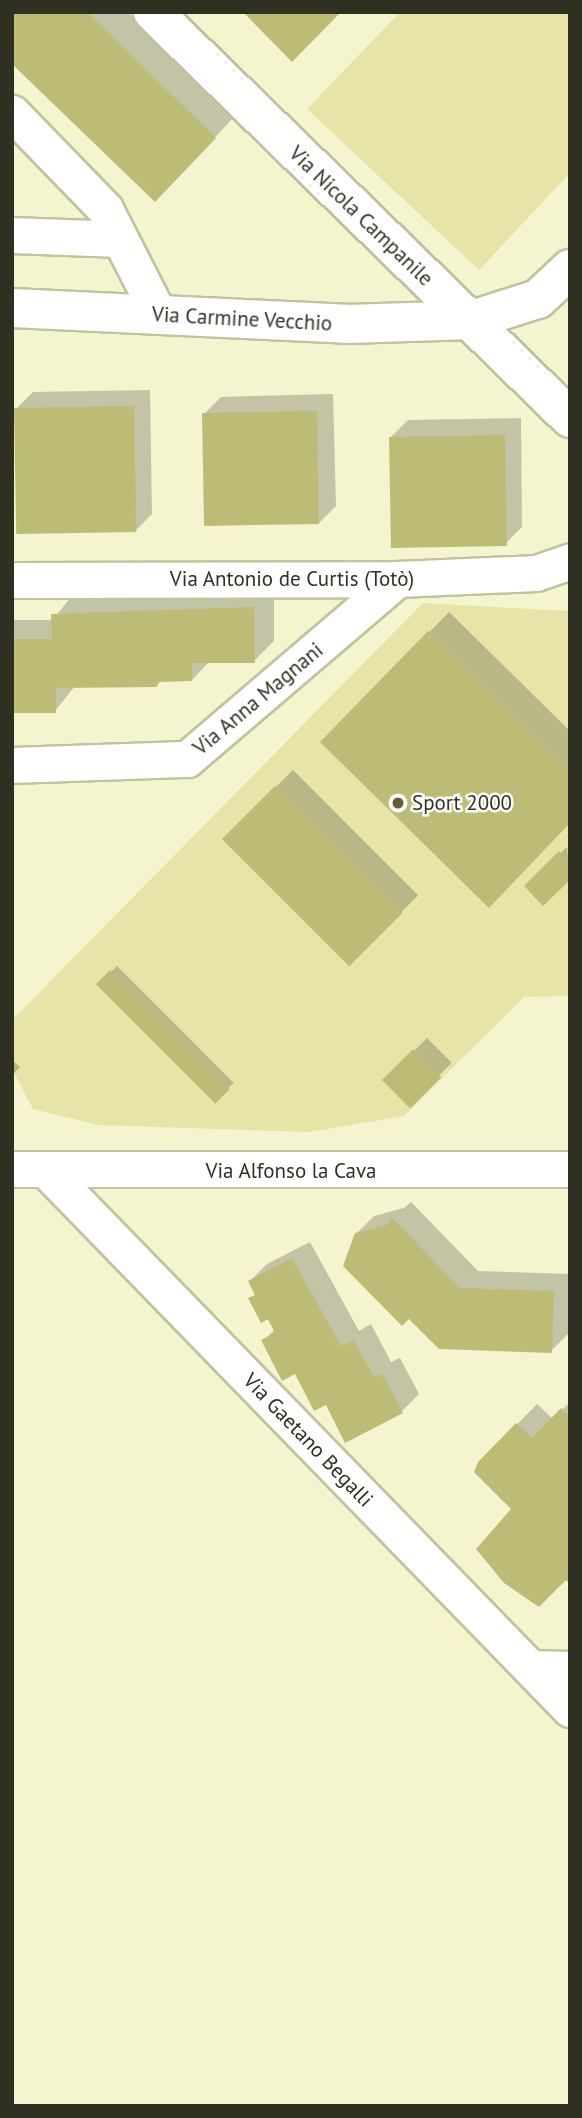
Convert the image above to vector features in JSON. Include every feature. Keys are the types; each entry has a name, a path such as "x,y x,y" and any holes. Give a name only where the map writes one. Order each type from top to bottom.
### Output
{"street":[{"name":"Via Nicola Campanile","path":"153,12 570,418"},
{"path":"12,113 105,209 159,315"},
{"path":"12,234 120,239"},
{"name":"Via Carmine Vecchio","path":"12,308 347,324 472,320 538,299 570,269"},
{"name":"Via Antonio de Curtis (Totò)","path":"12,580 398,579 536,573 570,561"},
{"name":"Via Anna Magnani","path":"12,765 187,759 398,579"},
{"name":"Via Alfonso la Cava","path":"29,1170 570,1169"},
{"name":"Via Gaetano Begalli","path":"29,1170 570,1709"},
{"path":"530,1668 570,1669"}],"shaded area":[{"path":"400,12 570,12 570,173 479,270 307,109"},
{"name":"Sport 2000","path":"423,603 570,611 570,996 524,997 404,1116 309,1132 98,1125 33,1109 12,1069 12,1020"}],"building":[{"path":"12,12 87,12 216,138 155,202 12,64"},
{"path":"243,12 341,12 292,62"},
{"path":"134,406 136,532 16,534 14,408"},
{"path":"317,411 319,524 204,526 202,413"},
{"path":"505,435 507,546 391,548 389,437"},
{"path":"254,607 255,663 192,663 192,681 158,682 157,687 56,688 56,713 12,713 12,639 52,639 51,614"},
{"path":"428,631 570,771 570,823 489,908 320,742"},
{"path":"275,786 402,913 349,966 222,839"},
{"path":"559,851 570,862 570,880 543,906 524,886"},
{"path":"110,970 230,1090 215,1104 96,984"},
{"path":"413,1049 441,1077 410,1108 382,1080"},
{"path":"392,1218 460,1288 554,1291 552,1353 439,1349 409,1319 402,1326 343,1266 355,1233 387,1225"},
{"path":"292,1258 341,1346 354,1340 374,1378 382,1373 403,1413 345,1443 326,1405 314,1411 295,1374 282,1381 261,1340 275,1333 268,1319 261,1323 248,1298 255,1295 248,1281"},
{"path":"561,1408 570,1417 570,1584 566,1580 539,1607 504,1583 476,1549 511,1509 474,1472 478,1462 516,1423 532,1438"}],"place":[{"name":"Sport 2000","path":"398,803"}]}
